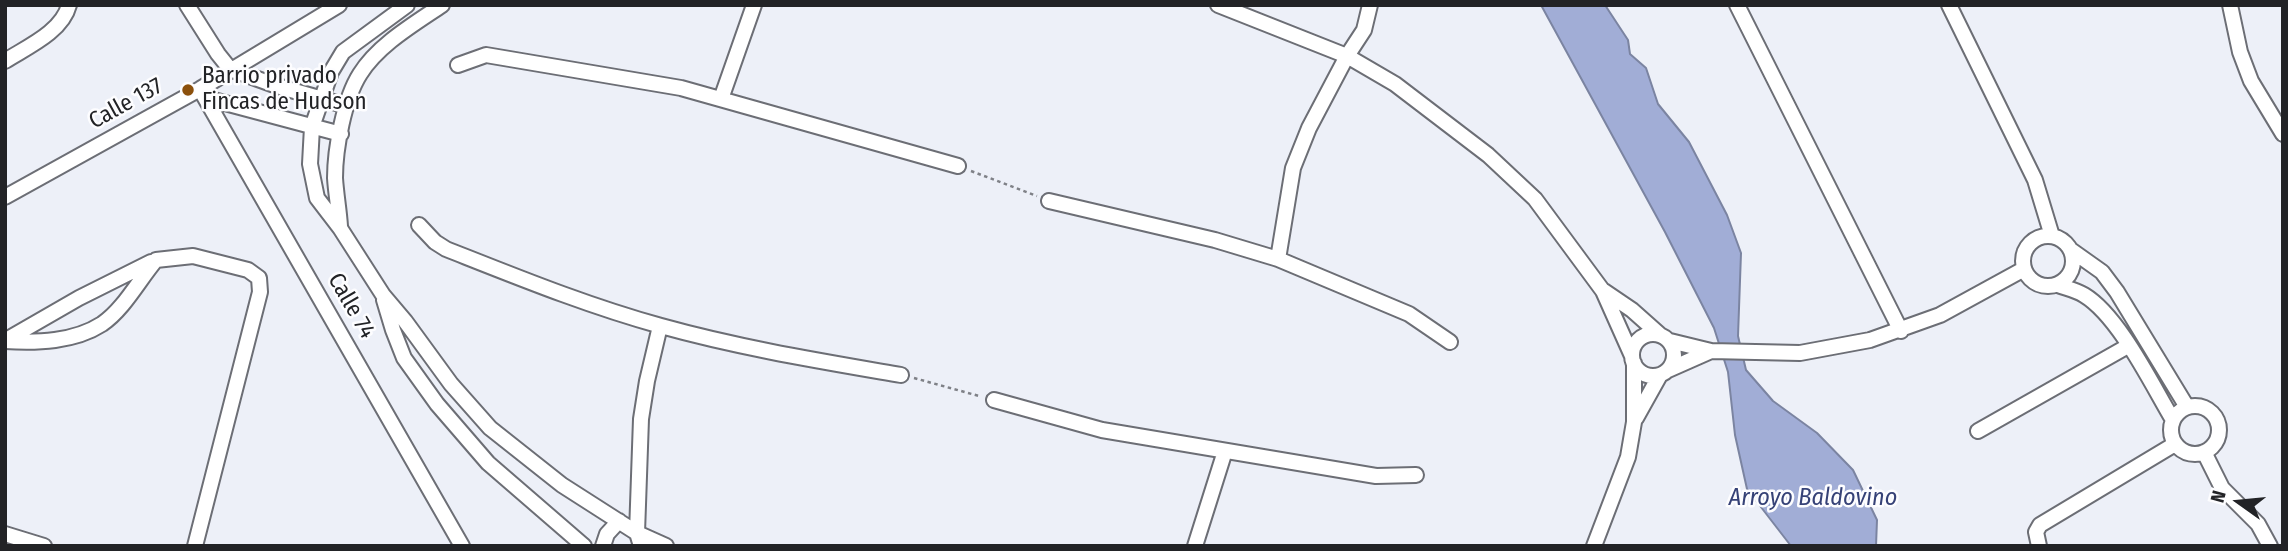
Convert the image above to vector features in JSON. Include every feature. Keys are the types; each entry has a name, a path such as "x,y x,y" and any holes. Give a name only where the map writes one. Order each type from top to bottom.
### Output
{"street":[{"path":"5,61 58,26 69,5"},
{"path":"187,5 230,69 347,106"},
{"name":"Calle 137","path":"5,197 203,93 230,69 339,5"},
{"path":"407,5 343,52 331,72 313,127 310,164 317,198 340,228 383,295 451,384 491,428 562,485 618,521 639,539 666,546"},
{"path":"340,228 335,177 347,106 360,73 380,51 442,5"},
{"path":"721,99 754,5"},
{"path":"1218,5 1347,56 1395,84 1488,155 1535,199 1602,291 1633,360 1643,373 1649,376 1664,373 1712,351"},
{"path":"1278,259 1293,168 1309,128 1347,56 1364,30 1370,5"},
{"path":"1737,5 1901,331"},
{"path":"1949,5 2035,180 2052,236"},
{"path":"2224,5 2236,33"},
{"path":"2230,5 2240,52 2251,81 2283,134"},
{"path":"458,65 486,55 681,88 958,166"},
{"path":"203,93 341,134"},
{"name":"Calle 74","path":"203,93 462,546"},
{"path":"1049,201 1215,240 1278,259 1409,314 1450,342"},
{"path":"419,225 446,249 553,291 660,326 770,353 901,375"},
{"path":"2058,285 2065,280 2073,266 2071,250 2067,243 2052,236 2035,239 2029,245 2023,260 2024,269 2034,282 2058,285 2084,295 2097,306 2122,334 2173,420"},
{"path":"2071,250 2102,272 2118,292 2188,407"},
{"path":"5,341 79,298 156,260 193,256 248,270 258,278 260,292 195,546"},
{"path":"5,341 35,343 75,336 102,324 116,311 156,260"},
{"path":"1593,544 1628,457 1634,422 1633,360 1637,341 1643,336 1664,338 1712,351 1800,353 1870,340 1901,331 1940,315 2024,269"},
{"path":"1602,291 1632,310 1673,347 1674,359 1634,422"},
{"path":"383,295 404,358 437,404 488,463 584,546"},
{"path":"639,539 641,419 660,326"},
{"path":"1978,431 2128,346"},
{"path":"994,400 1102,430 1376,476 1416,475"},
{"path":"2188,407 2203,408 2210,412 2218,426 2216,442 2204,452 2188,453 2175,444 2171,428 2173,420 2188,407"},
{"path":"2039,546 2036,532 2040,525 2175,444"},
{"path":"1195,546 1226,451"},
{"path":"2204,452 2222,488 2258,524 2270,546"},
{"path":"603,546 607,534 618,521"},
{"path":"5,534 44,546"}],"path":[{"path":"958,166 1049,201"},
{"path":"901,375 994,400"}],"water":[{"name":"Arroyo Baldovino","path":"1541,5 1605,5 1628,40 1630,54 1646,68 1658,104 1689,142 1727,215 1741,253 1738,336 1746,370 1773,401 1817,433 1853,470 1877,520 1876,546 1791,546 1747,489 1735,435 1728,372 1714,328 1665,232"}],"place":[{"name":"Barrio privado Fincas de Hudson","path":"188,90"}]}
